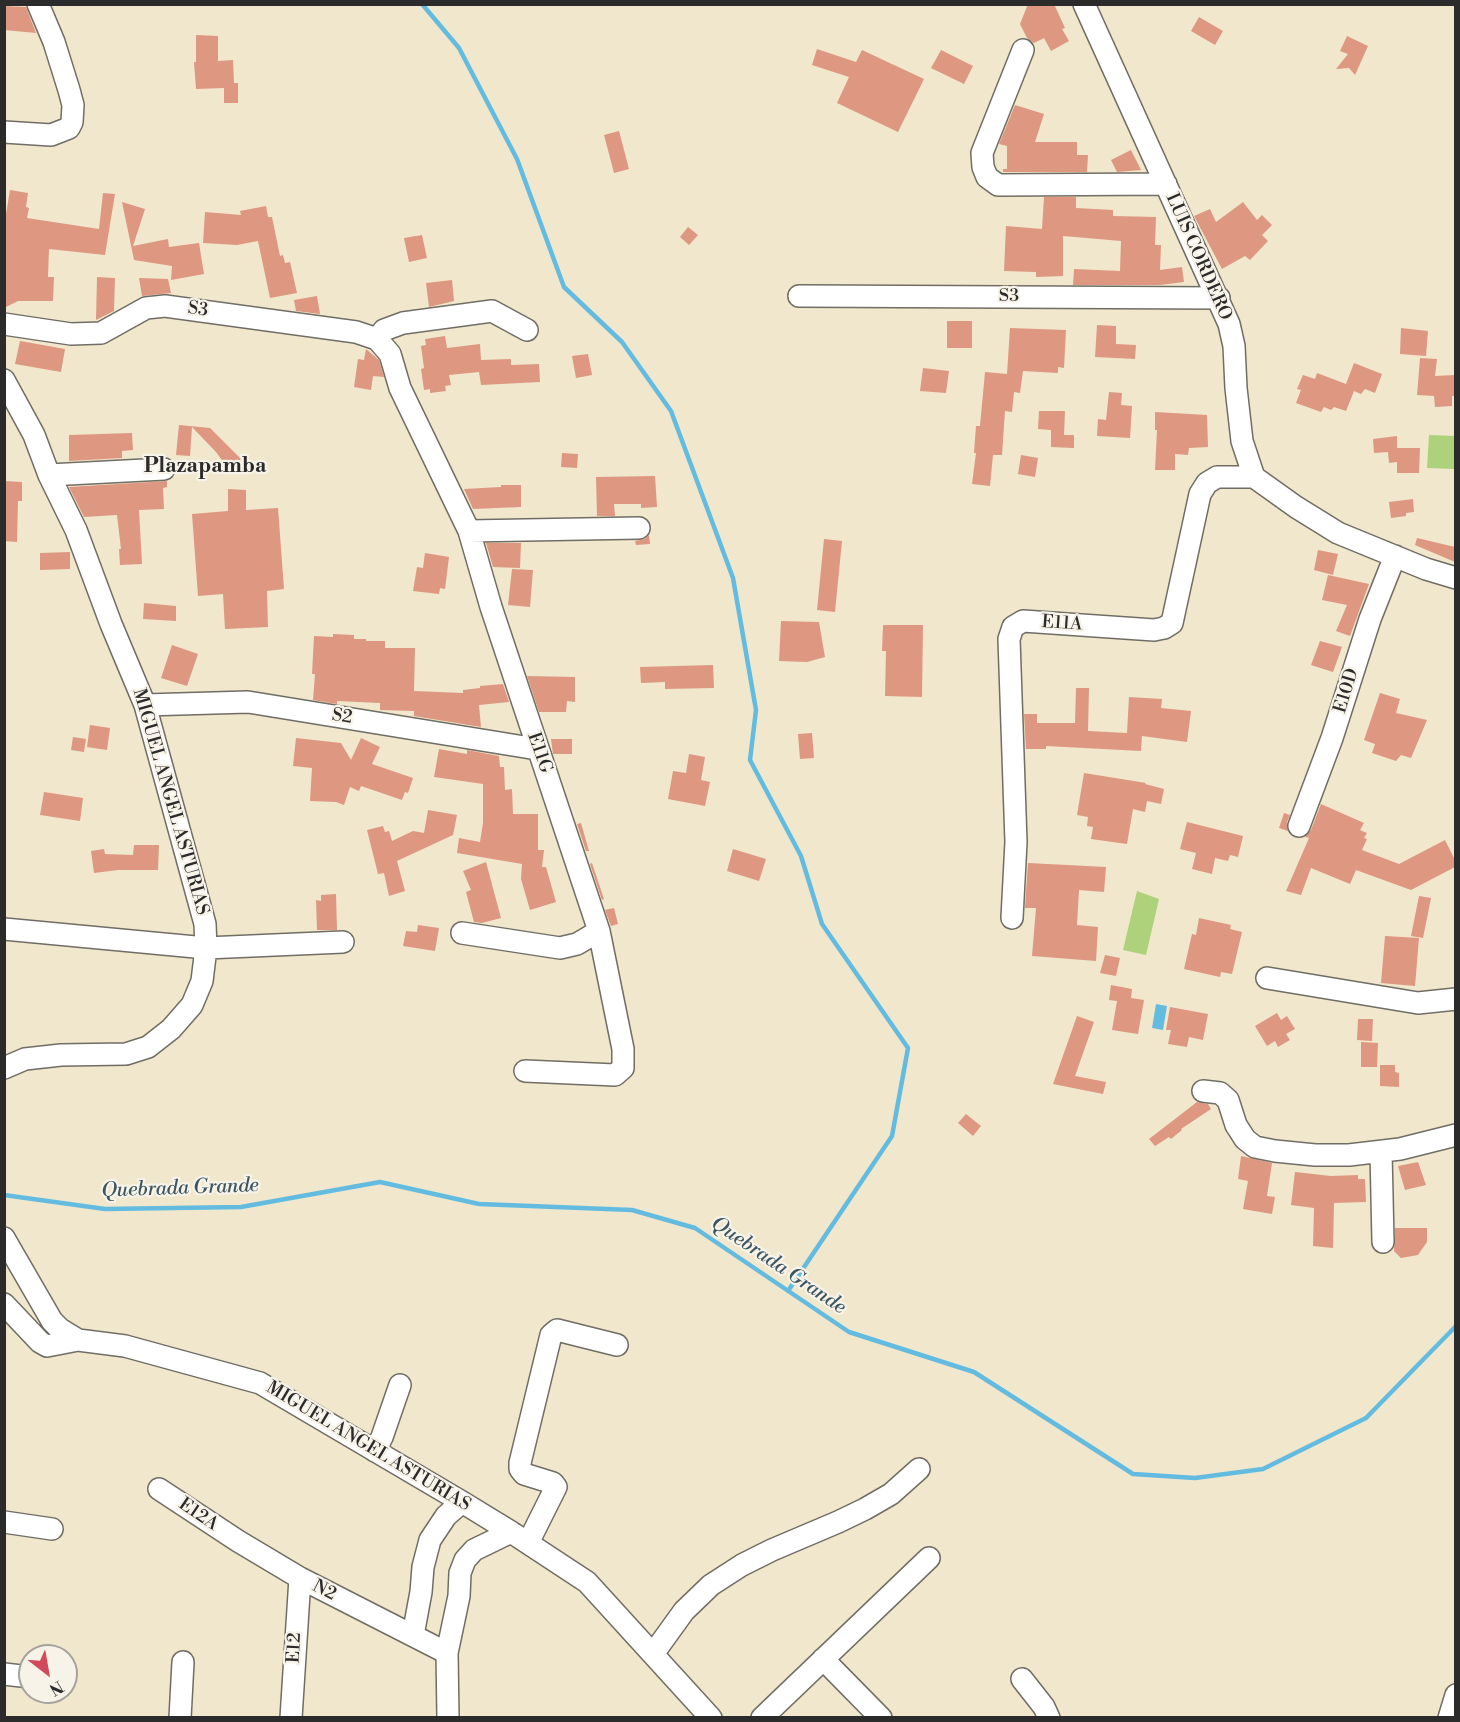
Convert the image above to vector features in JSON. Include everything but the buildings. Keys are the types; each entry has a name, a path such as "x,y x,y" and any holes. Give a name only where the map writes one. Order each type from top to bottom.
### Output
{"street":[{"path":"4,132 51,135 69,128 72,122 73,105 69,90 39,4"},
{"name":"LUIS CORDERO","path":"1084,4 1229,324 1234,346 1242,441 1254,477"},
{"path":"1023,50 982,153 982,167 987,177 998,185 1166,184"},
{"name":"S3","path":"799,296 1219,298"},
{"name":"S3","path":"4,324 71,334 101,333 146,308 165,306 356,332 383,346"},
{"path":"383,346 384,330 403,323 492,311 527,330"},
{"name":"E11G","path":"383,346 399,388 469,531 490,607 599,931 623,1049 623,1068 615,1075 525,1071"},
{"name":"MIGUEL ANGEL ASTURIAS","path":"4,380 34,435 49,475 76,530 111,624 145,705 205,924 206,948 202,981 192,1005 171,1029 148,1047 126,1054 61,1055 25,1059 4,1068"},
{"path":"49,475 164,470"},
{"name":"E11A","path":"1012,918 1016,842 1009,639 1013,627 1023,621 1154,630 1164,628 1172,623 1200,494 1207,483 1217,477 1254,477"},
{"path":"1254,477 1338,533 1426,569 1455,578"},
{"path":"469,531 639,528"},
{"name":"E10D","path":"1299,826 1332,738 1367,629 1395,556"},
{"name":"S2","path":"145,705 248,702 537,749"},
{"path":"4,929 206,948 343,942"},
{"path":"462,933 560,948 577,944 599,931"},
{"path":"1267,978 1418,1003 1455,999"},
{"path":"1203,1091 1220,1093 1228,1100 1236,1125 1245,1139 1255,1147 1275,1151 1315,1155 1349,1155 1429,1143 1455,1135"},
{"path":"1381,1152 1383,1242"},
{"name":"MIGUEL ANGEL ASTURIAS","path":"6,1242 52,1321 78,1340 125,1346 260,1383 520,1537 587,1582 711,1718"},
{"path":"4,1304 40,1342 47,1346 78,1340"},
{"path":"448,1718 447,1653 459,1596 460,1574 465,1560 474,1550 520,1537 556,1487 554,1483 524,1474 519,1463 551,1335 557,1330 616,1345"},
{"path":"375,1451 400,1385"},
{"path":"653,1654 684,1611 711,1585 742,1565 772,1550 865,1509 891,1494 919,1469"},
{"name":"E12A","path":"159,1489 238,1541"},
{"path":"413,1635 429,1540 446,1516 462,1502"},
{"path":"4,1522 52,1529"},
{"name":"N2","path":"238,1541 300,1578 447,1653"},
{"path":"762,1718 929,1558"},
{"name":"E12","path":"291,1718 300,1578"},
{"path":"823,1659 881,1718"},
{"path":"180,1718 183,1662"},
{"path":"1022,1679 1044,1707 1049,1718"},
{"path":"1449,1718 1455,1695"}],"green space":[{"path":"1429,435 1455,436 1455,469 1427,468"},
{"path":"1137,891 1159,899 1146,955 1123,950"}],"water":[{"path":"1156,1004 1167,1006 1163,1030 1152,1028"}],"waterway":[{"path":"422,4 459,48 517,159 564,287 622,342 671,411 733,578 756,710 750,760 801,856 822,924 908,1048 892,1136 788,1291"},
{"name":"Quebrada Grande","path":"4,1195 105,1209 241,1207 380,1182 479,1204 632,1210 695,1228 849,1332 974,1372 1133,1474 1195,1478 1263,1469 1366,1418 1456,1326"}],"district":[{"name":"Plazapamba","path":"205,467"}]}
